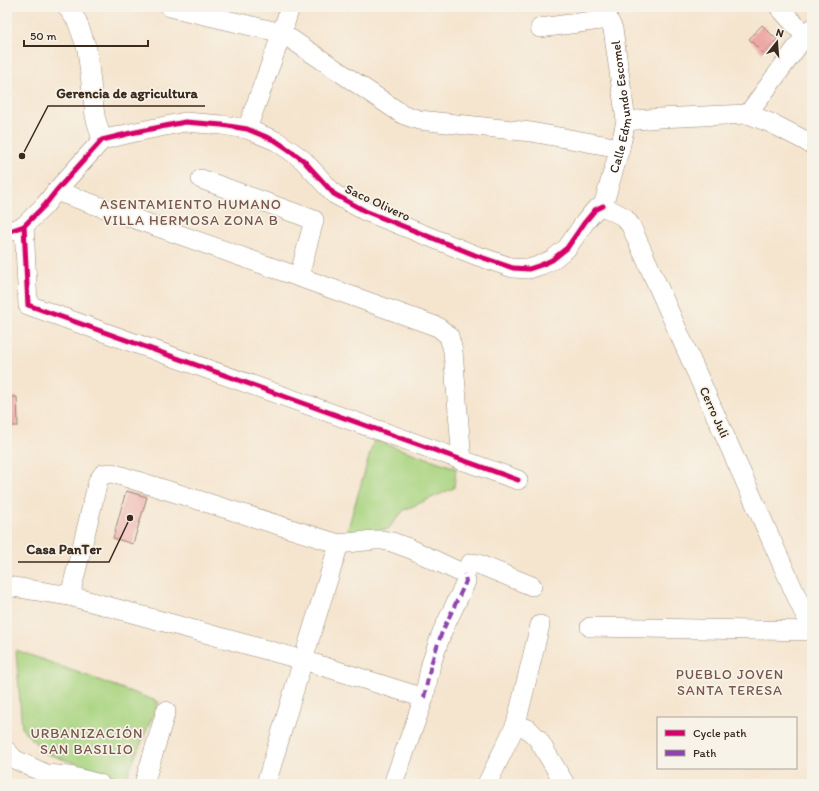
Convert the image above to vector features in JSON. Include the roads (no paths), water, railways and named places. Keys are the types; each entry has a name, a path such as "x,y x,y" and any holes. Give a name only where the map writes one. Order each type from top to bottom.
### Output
{"street":[{"path":"67,7 77,21 87,49 95,116 102,140 45,205 15,229 28,305 518,480"},
{"path":"170,7 282,33 402,114 419,120 531,132 620,148"},
{"path":"247,129 290,7"},
{"path":"748,114 808,32 779,7"},
{"path":"540,28 607,13"},
{"name":"Calle Edmundo Escomel","path":"603,206 620,148 626,121 613,29 607,13"},
{"path":"626,121 748,114 773,124 812,145"},
{"name":"Saco Olivero","path":"102,140 185,122 247,129 276,141 288,149 303,160 334,194 365,211 475,255 513,268 529,269 552,260 567,248 595,210 603,206"},
{"path":"201,179 314,220 299,277"},
{"path":"56,192 438,327 449,336 453,351 462,461"},
{"name":"Cerro Juli","path":"603,206 624,217 631,226 812,631"},
{"path":"70,596 98,481 103,474 112,473 339,544 374,540 392,542 464,574"},
{"path":"266,784 339,544"},
{"path":"393,784 424,698 431,664 442,632 464,586 466,581 464,574 469,565 471,563 478,564 532,586"},
{"path":"7,586 70,596 303,660 424,698"},
{"path":"487,784 516,724 540,626"},
{"path":"590,628 812,631"},
{"path":"144,784 166,711"},
{"path":"516,724 528,729 538,739 565,784"},
{"path":"7,751 14,759 46,779 69,776 100,784"}],"place":[{"name":"Gerencia de agricultura","path":"22,156"},
{"name":"Casa PanTer","path":"130,518"}],"district":[{"name":"ASENTAMIENTO HUMANO VILLA HERMOSA ZONA B","path":"191,212"},
{"name":"PUEBLO JOVEN SANTA TERESA","path":"730,682"},
{"name":"URBANIZACIÓN SAN BASILIO","path":"87,742"}]}
